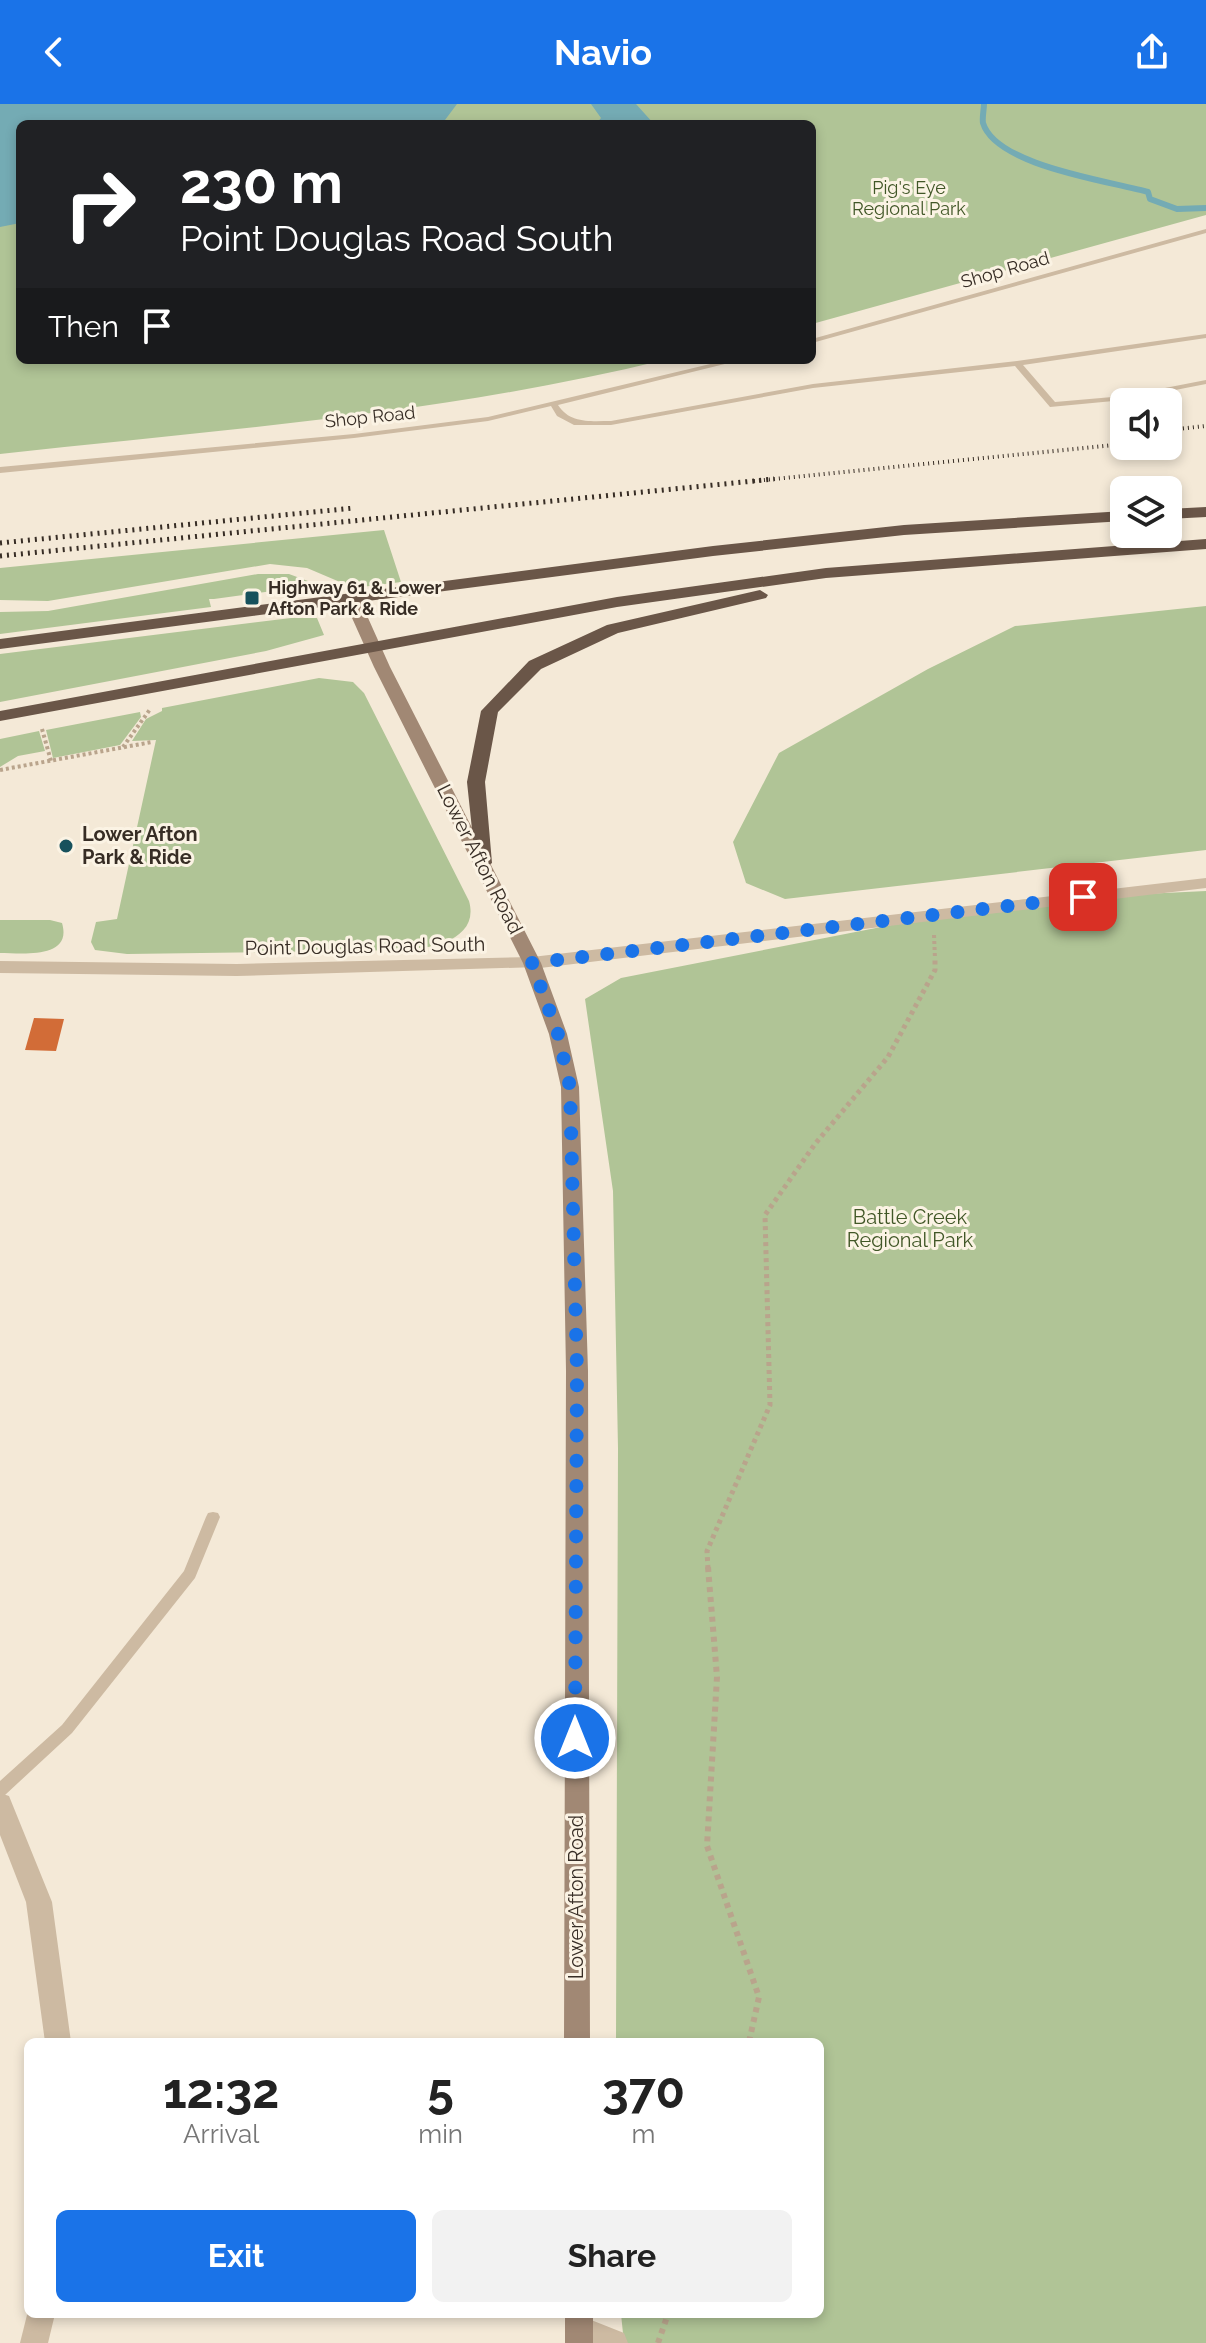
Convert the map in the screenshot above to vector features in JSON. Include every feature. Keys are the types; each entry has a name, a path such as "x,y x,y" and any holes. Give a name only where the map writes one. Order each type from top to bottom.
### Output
{"highway":[{"path":"1182,513 1206,512"},
{"path":"0,644 801,541 904,530 1110,517"},
{"path":"0,716 617,602 826,573 1206,544"},
{"path":"483,863 476,782 490,711 535,665 613,629 757,596 826,573"}],"main road":[{"name":"Lower Afton Road","path":"352,600 372,646 532,963 554,1019 570,1087 577,1371 577,2038"}],"street":[{"name":"Point Douglas Road South","path":"0,967 237,970 532,963 1206,883"},
{"path":"0,1804 39,1902 57,2038"},
{"path":"34,2343 40,2318"},
{"path":"579,2328 614,2343"}],"lane":[{"name":"Shop Road","path":"816,340 1206,231"},
{"path":"554,404 560,414 577,423 611,423 813,386 1017,363 1206,336"},
{"path":"1017,363 1053,405 1124,398 1206,382"},
{"name":"Shop Road","path":"0,470 431,427 554,404 720,364"},
{"path":"0,1790 67,1729 190,1574 213,1517"}],"path":[{"path":"122,747 151,708"},
{"path":"42,729 51,761"},
{"path":"0,770 152,742"},
{"path":"750,2038 759,1997 707,1846 717,1677 707,1551 770,1405 765,1215 815,1144 888,1057 935,970 934,914"},
{"path":"658,2343 667,2318"}],"green space":[{"name":"Pig's Eye Regional Park","path":"0,104 1206,104 1206,215 816,323 816,120 16,120 16,364 647,364 582,379 417,407 0,454"},
{"path":"384,530 401,582 354,588 307,568 270,564 48,601 0,600 0,568"},
{"path":"258,574 289,574 316,584 317,592 312,593 310,586 209,599 211,607 0,634 0,612 48,611"},
{"path":"1206,606 1206,850 785,899 746,883 733,842 779,753 928,669 1015,626"},
{"path":"291,618 317,618 324,635 266,651 0,702 0,654"},
{"path":"319,678 353,682 364,693 469,901 467,925 450,940 403,950 127,954 95,950 91,942 96,922 117,919 156,740 132,741 146,719 162,711 162,708"},
{"path":"140,712 141,717 120,745 53,758 46,730"},
{"path":"39,731 45,751 18,756 0,767 0,739"},
{"name":"Battle Creek Regional Park","path":"1206,891 1206,2343 624,2343 621,2318 824,2318 824,2038 616,2038 618,1448 613,1191 585,999 621,978 1019,900"},
{"path":"0,920 50,920 62,923 63,935 53,949 43,952 0,953"}],"water":[{"path":"0,104 457,104 445,120 16,120 16,224 0,227"},
{"path":"591,104 636,104 650,120 599,120 601,118"}],"building":[{"path":"34,1018 64,1019 56,1051 25,1050"}],"waterway":[{"path":"984,104 983,123 992,138 1031,161 1148,192 1150,199 1177,209 1206,208"}],"railway":[{"path":"1182,429 1206,426"},
{"path":"774,479 1110,445"},
{"path":"0,556 774,479"},
{"path":"754,481 774,479"},
{"path":"0,543 354,508"}],"place":[{"name":"Highway 61 & Lower Afton Park & Ride","path":"252,598"},
{"name":"Lower Afton Park & Ride","path":"66,846"}],"route":[{"path":"575,1738 577,1371 570,1087 549,1004 532,963 1083,897"}]}
